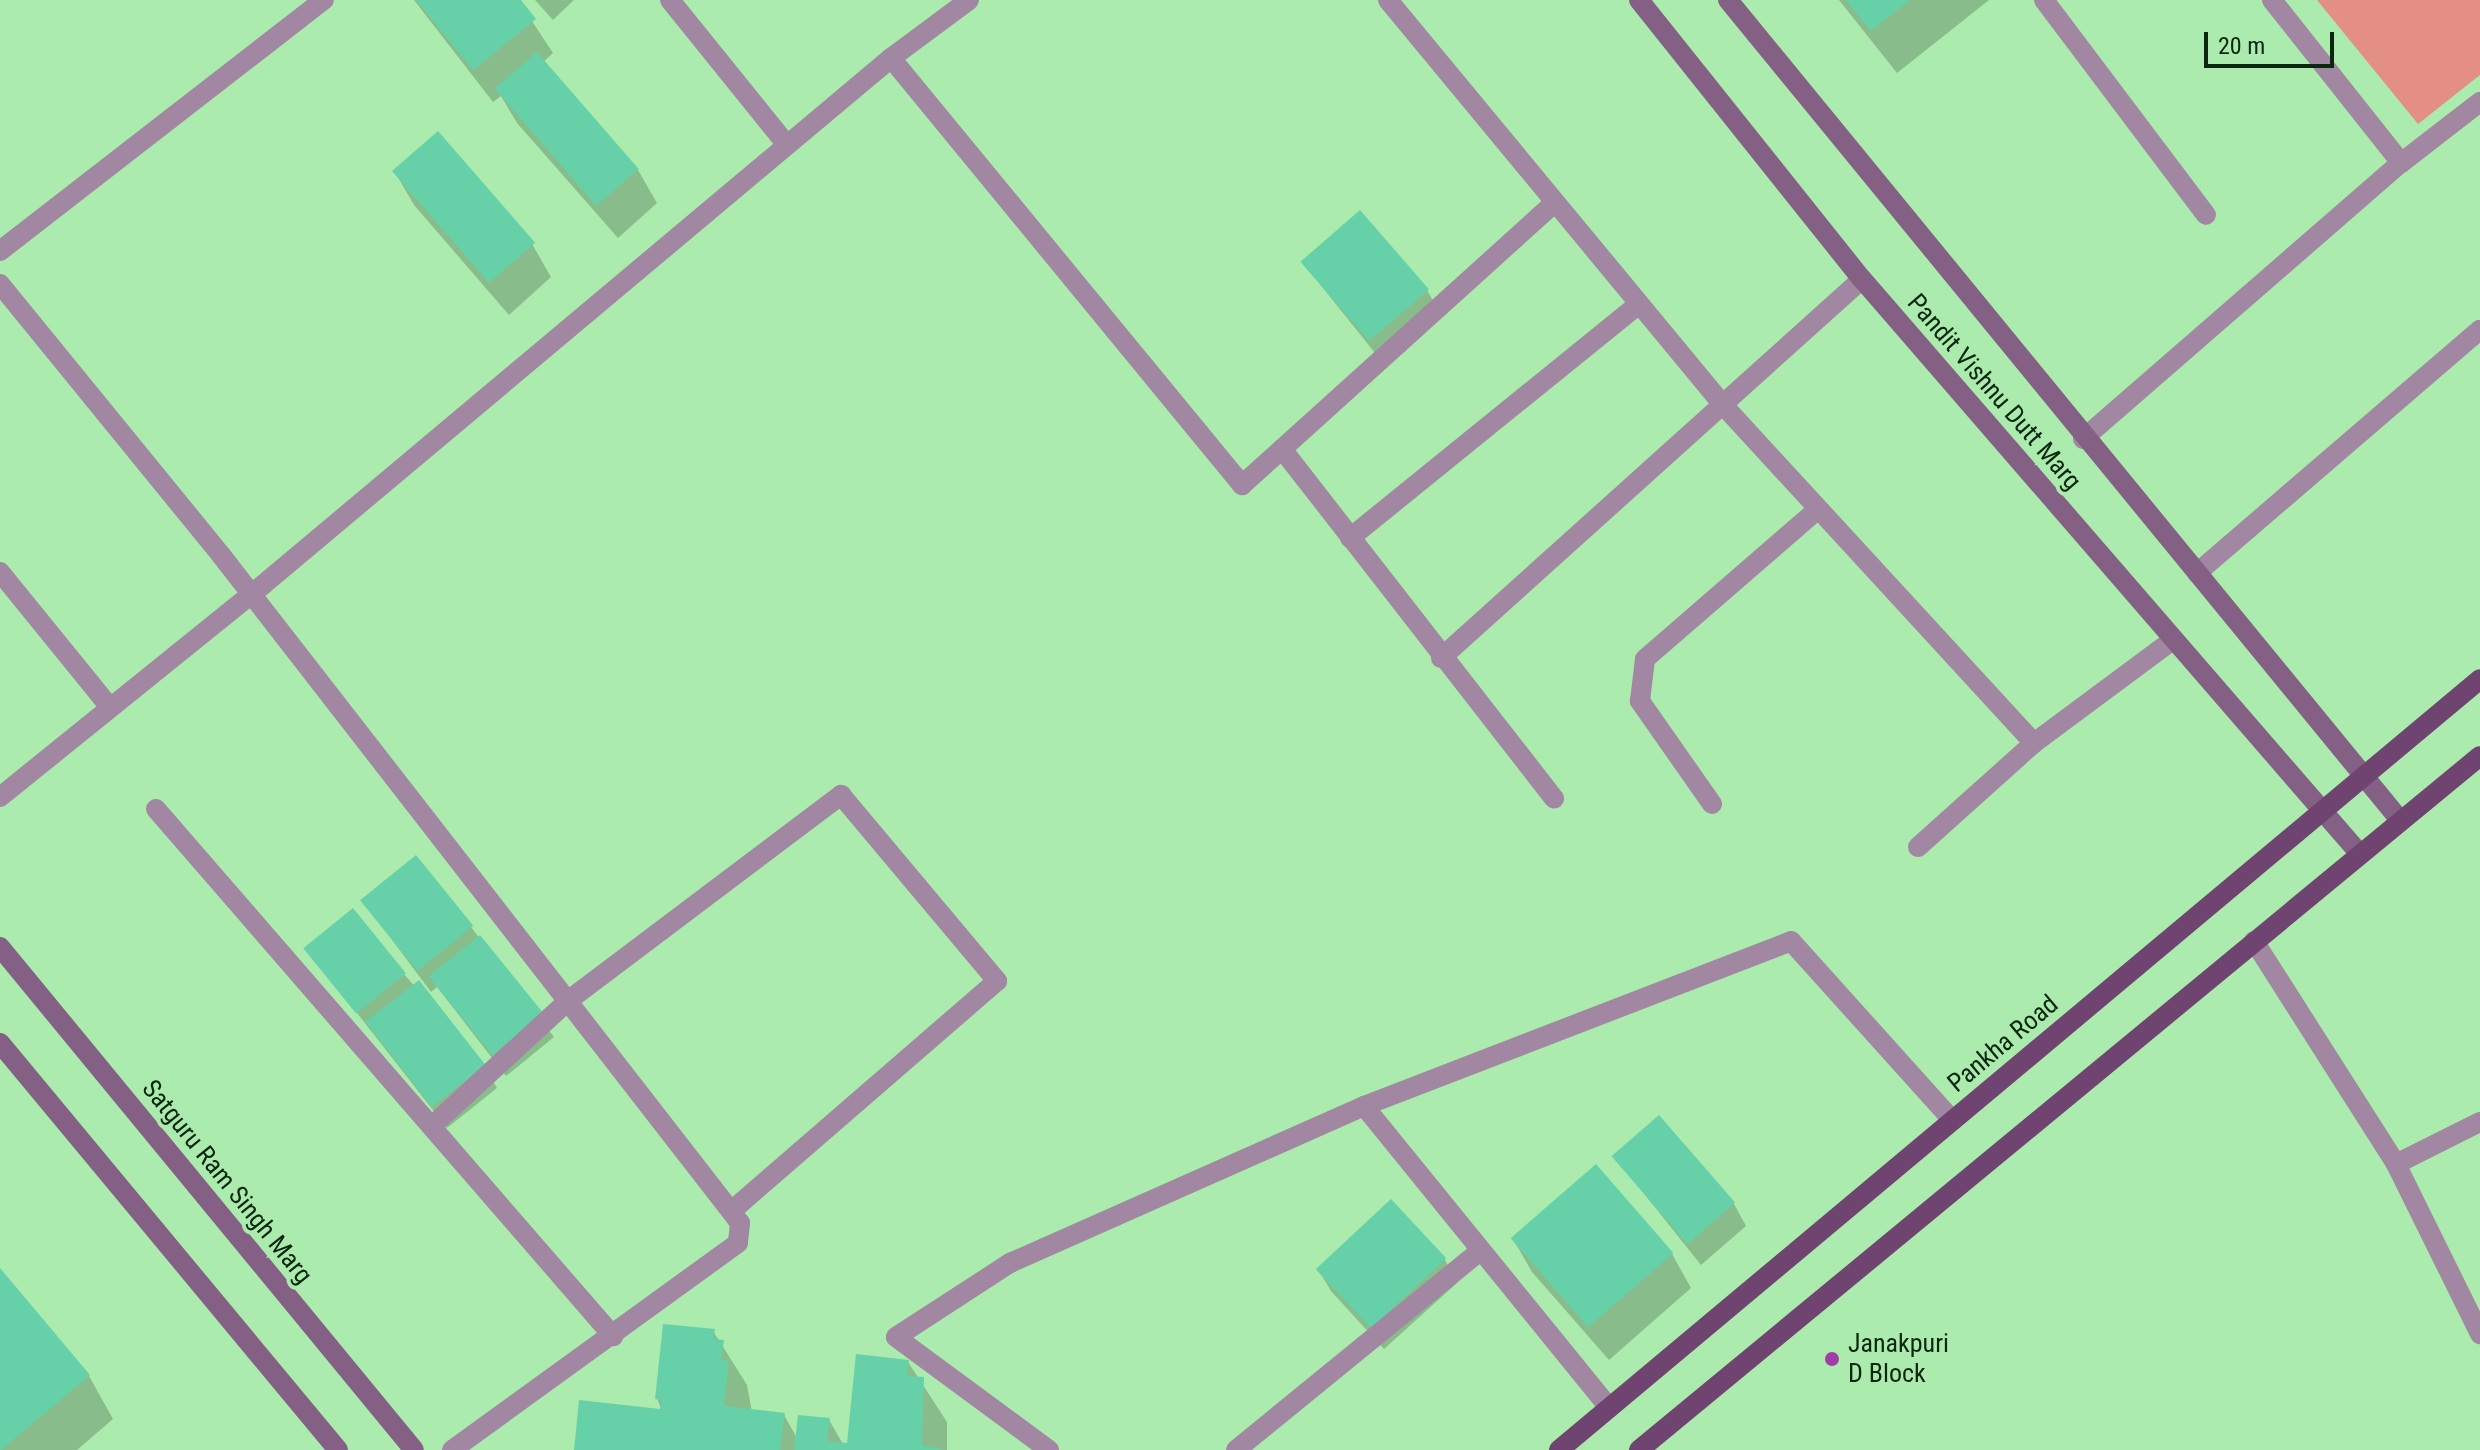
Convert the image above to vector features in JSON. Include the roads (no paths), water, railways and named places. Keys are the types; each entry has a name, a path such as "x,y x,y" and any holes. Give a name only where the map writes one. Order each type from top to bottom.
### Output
{"main road":[{"name":"Pankha Road","path":"1559,1450 2480,679"},
{"path":"1639,1450 2399,819 2480,756"}],"street":[{"path":"0,251 324,0"},
{"path":"670,0 787,145"},
{"path":"0,797 109,706 252,594 891,58 969,0"},
{"path":"1388,0 1724,406 2034,743"},
{"name":"Pandit Vishnu Dutt Marg","path":"1639,0 1862,279 2359,853"},
{"name":"Pandit Vishnu Dutt Marg","path":"1728,0 2083,439 2328,727 2364,778 2399,819"},
{"path":"2044,0 2206,215"},
{"path":"2272,0 2401,163"},
{"path":"891,58 1242,485 1555,202"},
{"path":"2083,439 2401,163 2480,102"},
{"path":"1441,658 1862,279"},
{"path":"0,284 252,594 734,1209 740,1223 738,1243 452,1450"},
{"path":"1350,538 1639,304"},
{"path":"2197,573 2480,330"},
{"path":"1282,449 1441,658 1554,799"},
{"path":"1712,804 1640,701 1645,659 1818,509"},
{"path":"0,572 109,706"},
{"path":"1918,847 2034,743 2174,639"},
{"path":"433,1125 569,1000 841,795 997,981 734,1209"},
{"path":"156,809 613,1336"},
{"path":"1049,1450 896,1337 1010,1263 1364,1106 1791,941 1952,1120"},
{"path":"2254,941 2396,1164 2480,1334"},
{"name":"Satguru Ram Singh Marg","path":"0,947 414,1450"},
{"path":"0,1043 338,1450"},
{"path":"1364,1106 1609,1407"},
{"path":"2396,1164 2480,1122"},
{"path":"1236,1450 1481,1250"}],"place":[{"name":"Janakpuri D Block","path":"1832,1359"}]}
